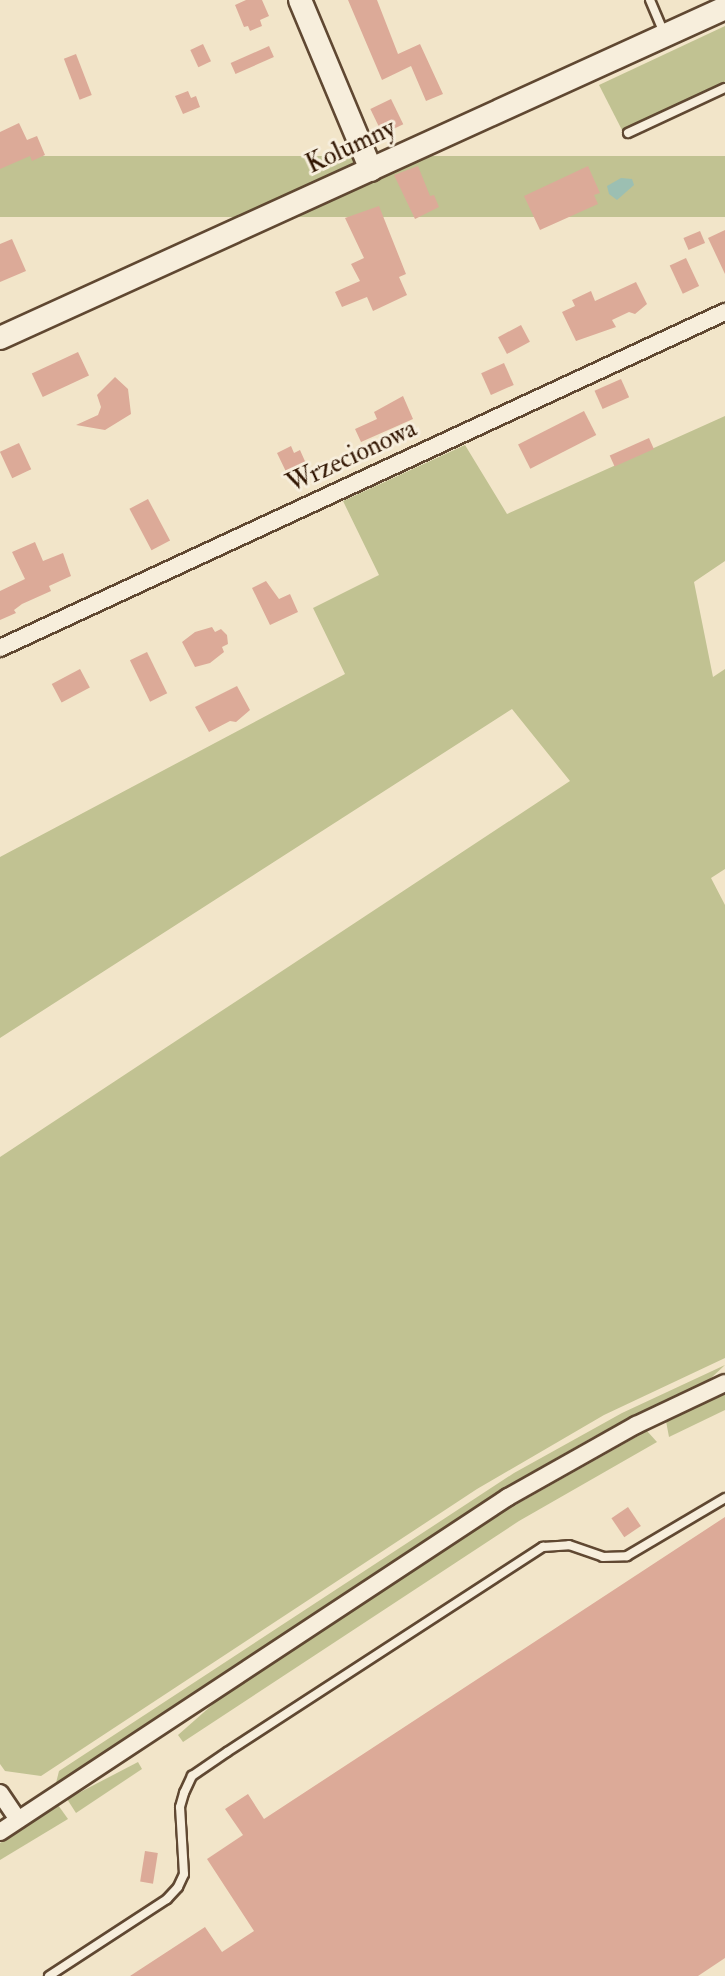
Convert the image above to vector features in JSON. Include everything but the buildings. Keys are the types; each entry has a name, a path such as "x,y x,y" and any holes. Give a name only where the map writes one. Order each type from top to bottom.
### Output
{"street":[{"path":"300,0 372,170"},
{"name":"Kolumny","path":"0,338 725,8"},
{"name":"Wrzecionowa","path":"0,648 725,312"},
{"path":"0,1832 508,1497 636,1425 725,1383"},
{"path":"0,1793 18,1820"}],"lane":[{"path":"650,0 666,35"},
{"path":"628,133 725,88"},
{"path":"49,1976 167,1899 178,1887 184,1874 180,1807 192,1776 543,1547 569,1545 603,1557 627,1556 725,1498"}],"green space":[{"path":"725,26 725,82 622,130 599,85"},
{"path":"0,156 725,156 725,217 0,217"},
{"path":"725,416 725,561 694,582 713,677 725,669 725,869 711,878 725,905 725,1358 604,1415 477,1489 41,1776 5,1771 0,1764 0,1157 570,781 512,709 0,1038 0,857 345,674 313,608 379,575 343,501 465,445 507,514"},
{"path":"725,1365 710,1379 591,1438 497,1492 56,1783 59,1771 514,1473 622,1413"},
{"path":"725,1394 725,1410 669,1437 666,1421"},
{"path":"647,1431 657,1442 519,1521 183,1742 178,1735 220,1698 503,1512"},
{"path":"138,1762 142,1769 76,1813 67,1799"},
{"path":"58,1805 68,1819 0,1860 0,1843"}],"shaded area":[{"path":"621,178 632,179 634,185 617,200 609,194 607,186"}]}
